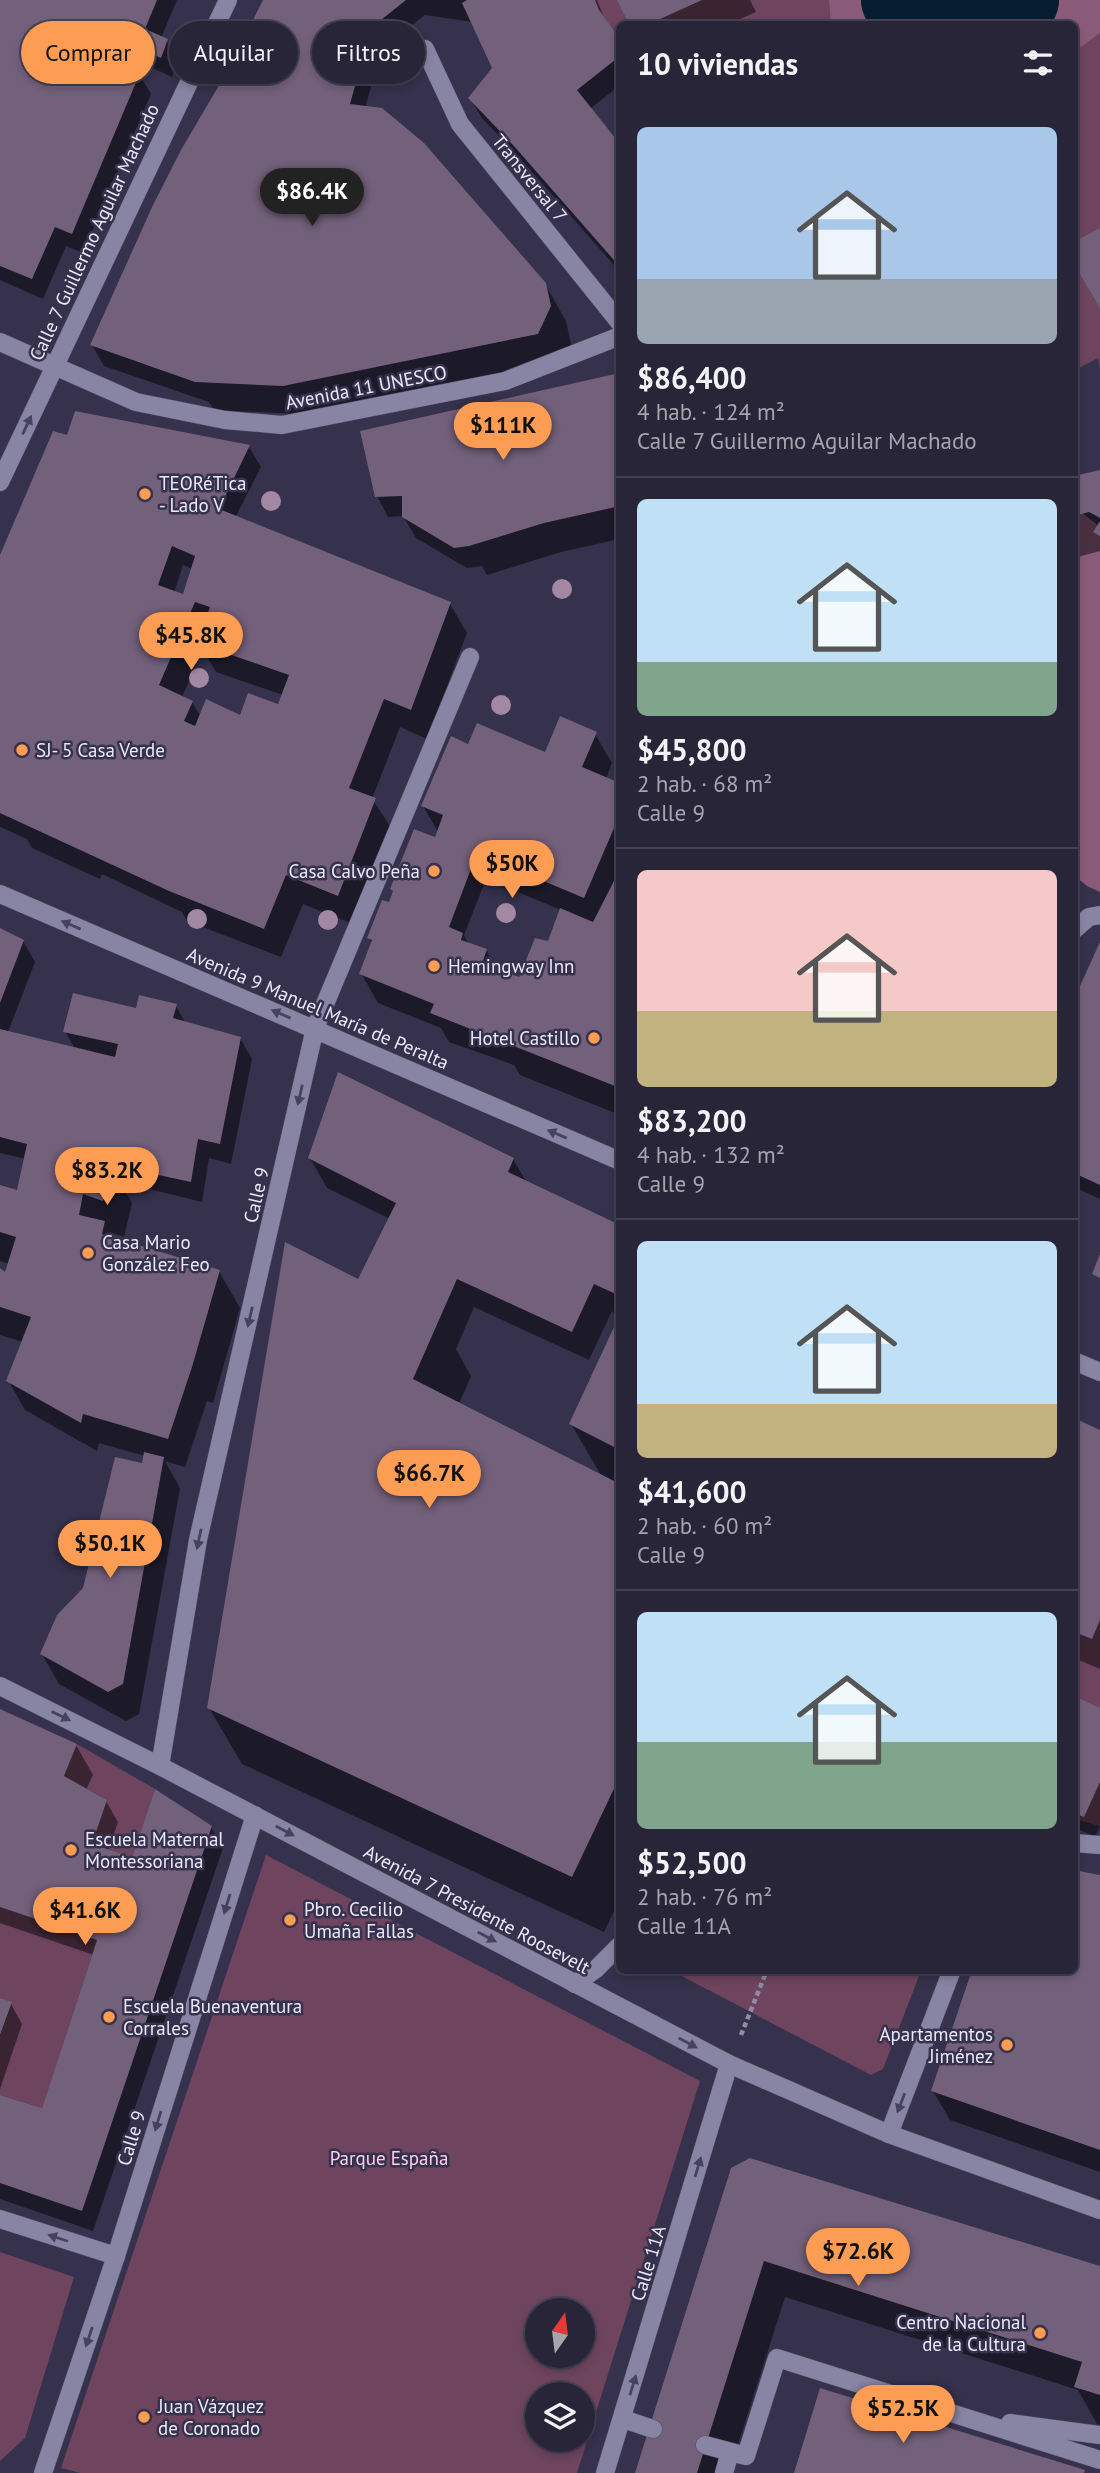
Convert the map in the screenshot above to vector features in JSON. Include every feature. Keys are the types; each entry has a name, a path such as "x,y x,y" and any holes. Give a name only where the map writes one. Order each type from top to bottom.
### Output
{"street":[{"name":"Calle 7 Guillermo Aguilar Machado","path":"0,482 228,0"},
{"name":"Transversal 7","path":"425,49 460,124 616,318"},
{"name":"Avenida 11 UNESCO","path":"0,342 136,402 225,419 282,425 505,381 616,338"},
{"name":"Calle 9","path":"160,1766 198,1541 315,1028 470,657"},
{"name":"Avenida 9 Manuel María de Peralta","path":"0,894 616,1159"},
{"path":"1078,927 1095,916"},
{"path":"1078,1363 1100,1372"},
{"name":"Avenida 7 Presidente Roosevelt","path":"0,1686 160,1766 729,2064 888,2134 1100,2210"},
{"name":"Calle 9","path":"43,2473 116,2256 254,1815"},
{"path":"1078,1843 1100,1846"},
{"path":"575,1984 596,1969 616,1949"},
{"path":"888,2134 950,1974"},
{"name":"Calle 11A","path":"606,2473 729,2064"},
{"path":"0,2219 116,2256"},
{"path":"705,2445 746,2456 777,2358 1100,2460"},
{"path":"962,2416 1100,2435"},
{"path":"623,2419 653,2429"},
{"path":"724,2473 730,2452"}],"path":[{"path":"755,2001 765,1974"}],"green space":[{"path":"595,0 844,0 917,21 616,21 616,35"},
{"path":"1100,4 1100,369 1098,358 1078,368 1078,21 999,21"},
{"path":"1100,1620 1100,1826 1078,1820 1078,1634 1092,1639"},
{"path":"77,1744 155,1789 132,1857 92,1844 107,1800 64,1776"},
{"name":"Parque España","path":"266,1855 700,2081 595,2416 595,2382 525,2382 525,2452 584,2452 577,2473 80,2473 61,2468"},
{"path":"0,1907 97,1940 42,2108 0,2095 0,2036 12,2003 0,1998"},
{"path":"678,1974 920,1974 883,2069 871,2075"},
{"path":"0,2252 74,2277 25,2438 0,2461"}],"shaded area":[{"path":"829,0 1100,0 1100,33 1078,49 1078,21 831,21"},
{"path":"1078,510 1100,527 1100,892 1078,878"}],"building":[{"path":"0,0 157,0 148,21 21,21 21,84 135,84 72,234 55,227 32,279 0,266"},
{"path":"263,0 406,0 380,21 312,21 312,84 356,84 350,104 382,108 424,143 546,283 551,306 538,334 283,386 195,382 90,345 153,205 220,84 298,84 298,21 252,21"},
{"path":"467,0 595,0 616,33 616,59 577,90 616,139 616,262 468,98 492,68 462,3"},
{"path":"617,0 702,0 656,21 628,21"},
{"path":"155,33 168,39 161,58 155,55"},
{"path":"1100,228 1100,308 1078,271 1078,240"},
{"path":"615,374 616,507 454,548 402,517 402,496 375,497 360,431"},
{"path":"75,411 250,445 219,509 451,602 411,710 384,699 349,788 376,798 338,896 286,875 264,929 169,891 0,813 0,555 53,431 67,435","holes":["172,546 195,556 183,594 158,585","195,602 210,607 197,643 289,675 278,704 248,693 240,715 206,699 195,726 184,721 193,701 159,685"]},
{"path":"1100,470 1100,518 1089,512 1078,515 1078,475"},
{"path":"1100,521 1100,536 1093,532"},
{"path":"560,716 597,732 582,767 616,781 616,823 584,898 477,853 449,927 463,933 461,940 487,949 483,961 519,977 535,938 548,941 560,908 593,922 616,877 616,1086 430,1013 434,1004 359,974 372,940 367,938 382,900 389,902 393,891 390,889 414,829 435,837 443,815 421,806 451,736 468,744 477,723 545,752"},
{"path":"0,928 24,940 0,1003"},
{"path":"1100,942 1100,1185 1078,1175 1078,990"},
{"path":"73,993 136,1008 139,995 177,1004 173,1018 241,1037 220,1144 198,1139 191,1182 112,1165 103,1201 83,1194 79,1215 105,1221 102,1234 220,1270 168,1439 83,1414 81,1423 6,1381 31,1317 0,1307 0,1268 5,1272 16,1237 0,1232 0,1185 17,1190 27,1144 0,1137 0,1029 115,1057 118,1044 63,1032"},
{"path":"338,1072 514,1158 508,1172 616,1223 616,1294 594,1284 572,1332 457,1279 413,1379 616,1482 616,1784 572,1877 207,1708 285,1242 358,1279 396,1203 308,1158"},
{"path":"1100,1254 1100,1278 1092,1274"},
{"path":"616,1323 616,1448 569,1424"},
{"path":"1078,1420 1100,1430 1100,1620 1092,1639 1078,1634"},
{"path":"144,1452 164,1457 123,1684 108,1692 40,1654 57,1615 83,1588 115,1457 142,1463"},
{"path":"1078,1698 1100,1708 1100,1782 1084,1817 1078,1815"},
{"path":"0,1709 77,1744 64,1776 107,1800 92,1844 132,1857 155,1789 212,1826 82,2211 0,2183 0,2095 42,2108 97,1940 0,1907"},
{"name":"Apartamentos Jiménez","path":"1078,1871 1100,1875 1100,2150 931,2091 971,1974 1078,1974"},
{"path":"0,1998 12,2002 0,2035"},
{"name":"Centro Nacional de la Cultura","path":"750,2158 1100,2266 1100,2395 1074,2387 1082,2362 764,2261 697,2473 635,2473 731,2168"},
{"path":"820,2388 1085,2470 1084,2473 794,2473"}],"waterway":[{"path":"901,0 959,9 1019,0"}],"place":[{"name":"TEORéTica - Lado V","path":"145,494"},
{"name":"SJ- 5 Casa Verde","path":"22,750"},
{"name":"Casa Calvo Peña","path":"434,871"},
{"name":"Hemingway Inn","path":"434,966"},
{"name":"Hotel Castillo","path":"594,1038"},
{"name":"Casa Mario González Feo","path":"88,1253"},
{"name":"Escuela Maternal Montessoriana","path":"71,1850"},
{"name":"Pbro. Cecilio Umaña Fallas","path":"290,1920"},
{"name":"Escuela Buenaventura Corrales","path":"109,2017"},
{"name":"Apartamentos Jiménez","path":"1007,2045"},
{"name":"Centro Nacional de la Cultura","path":"1040,2333"},
{"name":"Juan Vázquez de Coronado","path":"144,2417"}]}
